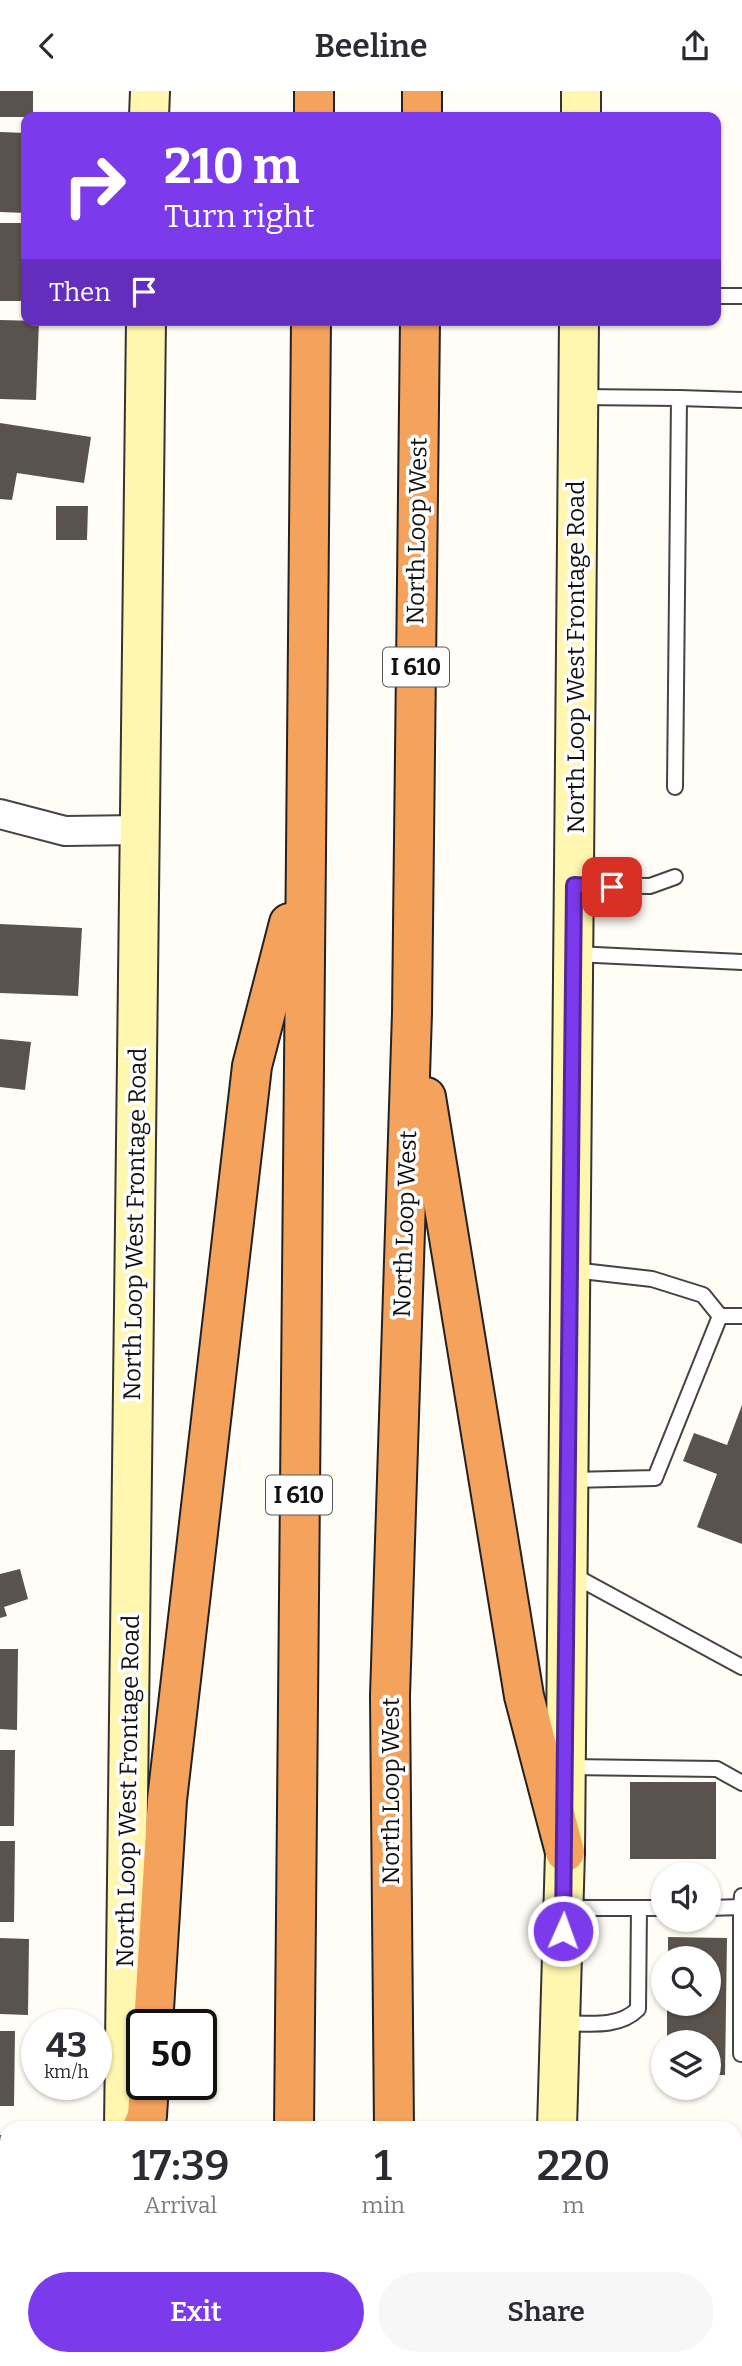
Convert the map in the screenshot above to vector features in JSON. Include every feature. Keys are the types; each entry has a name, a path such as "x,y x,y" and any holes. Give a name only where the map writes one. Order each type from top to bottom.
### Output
{"highway":[{"path":"314,91 314,112"},
{"path":"422,91 422,112"},
{"name":"I 610","path":"294,2121 311,326"},
{"name":"North Loop West","path":"394,2121 390,1696 412,1013 420,326"},
{"path":"154,2009 167,1800 252,1066 304,863"},
{"path":"412,1013 524,1696 565,1852"},
{"path":"145,2121 148,2100"}],"main road":[{"path":"149,112 150,91"},
{"path":"581,112 582,91"},
{"name":"North Loop West Frontage Road","path":"124,2121 146,326"},
{"name":"North Loop West Frontage Road","path":"557,2121 565,1852 579,326"}],"street":[{"path":"0,814 65,831 139,830"}],"lane":[{"path":"721,296 742,296"},
{"path":"578,397 742,400"},
{"path":"675,787 679,398"},
{"path":"574,885 650,886 675,877"},
{"path":"573,954 742,962"},
{"path":"570,1270 652,1279 703,1295 720,1316"},
{"path":"720,1316 742,1316"},
{"path":"568,1480 655,1478 720,1316"},
{"path":"568,1573 742,1667"},
{"path":"566,1766 717,1769 742,1783"},
{"path":"721,1906 741,1902 741,2054"},
{"path":"563,1908 651,1908"},
{"path":"560,2023 612,2023 627,2020 638,2010 639,1908"}],"building":[{"path":"0,91 33,91 33,112 21,112 21,117 0,117"},
{"path":"0,132 21,133 21,213 0,212"},
{"path":"0,223 21,223 21,301 0,301"},
{"path":"0,320 21,321 21,326 39,326 36,400 0,399"},
{"path":"0,423 91,437 84,483 17,473 12,500 0,499"},
{"path":"56,506 88,506 87,540 56,540"},
{"path":"0,924 82,928 78,996 0,993"},
{"path":"0,1039 31,1042 25,1090 0,1087"},
{"path":"742,1405 742,1544 697,1527 717,1474 683,1461 694,1433 727,1445"},
{"path":"20,1569 28,1599 4,1607 7,1616 0,1618 0,1574"},
{"path":"0,1649 18,1649 17,1730 0,1729"},
{"path":"0,1750 15,1750 14,1826 0,1826"},
{"path":"630,1782 716,1782 716,1859 630,1859"},
{"path":"0,1841 15,1841 14,1922 0,1922"},
{"path":"668,1937 727,1938 725,2075 721,2075 721,2030 667,2030 667,2016 721,2016 721,1946 668,1946"},
{"path":"0,1938 29,1939 28,2009 21,2009 21,2015 0,2014"},
{"path":"0,2031 15,2031 14,2106 0,2106"}],"route":[{"path":"563,1931 574,885 612,887"}]}
